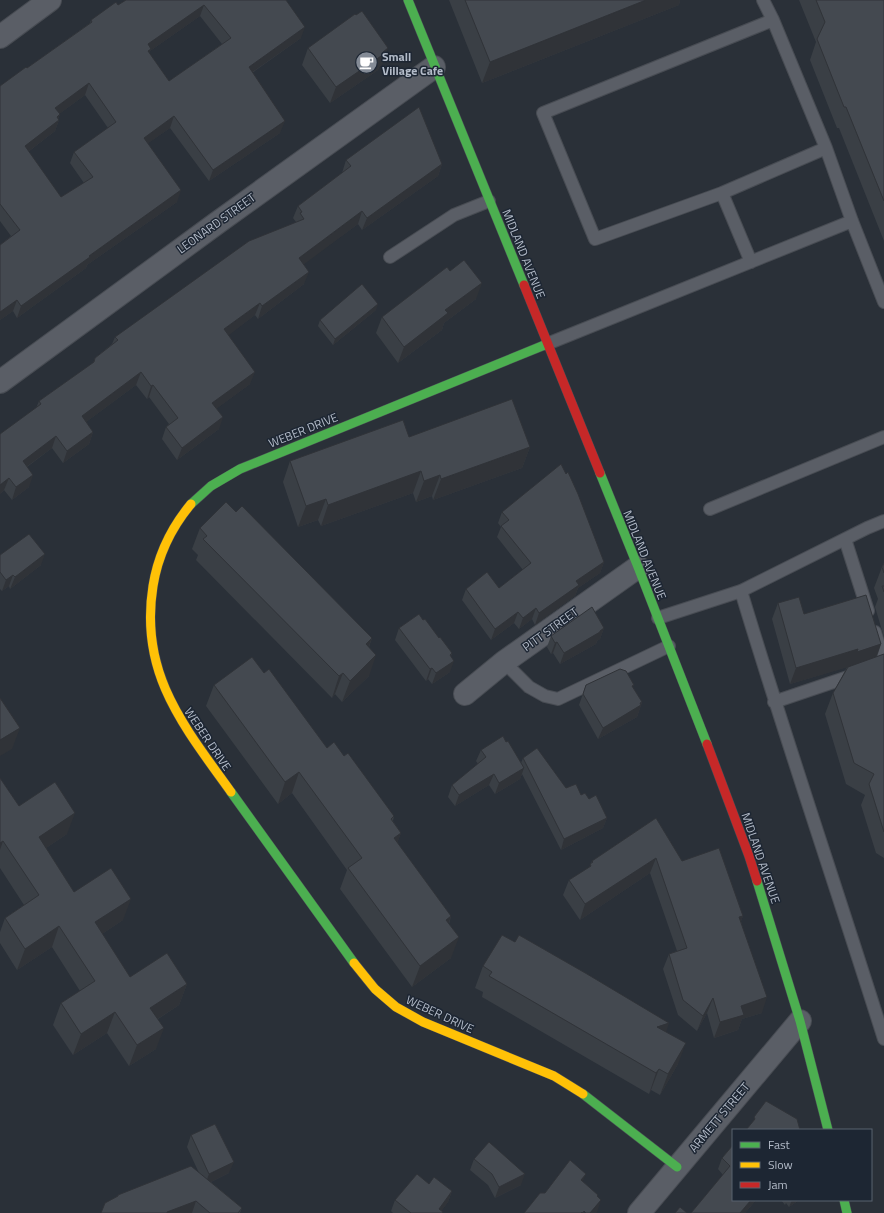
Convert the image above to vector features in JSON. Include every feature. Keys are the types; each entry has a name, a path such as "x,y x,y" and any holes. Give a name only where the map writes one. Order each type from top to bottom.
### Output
{"street":[{"path":"0,36 50,0"},
{"name":"MIDLAND AVENUE","path":"408,0 638,567 749,856 800,1021 828,1129"},
{"name":"LEONARD STREET","path":"0,382 217,223 434,67"},
{"name":"WEBER DRIVE","path":"547,344 240,469 215,482 194,500 176,523 162,551 155,576 150,604 151,634 158,670 169,699 187,731 349,956 375,989 396,1008 423,1022 554,1076 586,1096 677,1167"},
{"name":"PITT STREET","path":"465,694 504,662 638,567"},
{"name":"ARMETT STREET","path":"639,1213 800,1021"},
{"path":"844,1201 847,1213"}],"lane":[{"path":"763,0 773,20 826,148 852,221 880,283 884,302"},
{"path":"773,20 543,113 595,239 722,193 826,148"},
{"path":"722,193 751,262"},
{"path":"390,257 454,215 489,200"},
{"path":"547,344 852,221"},
{"path":"710,509 884,437"},
{"path":"658,618 741,591 845,538 884,522"},
{"path":"845,538 882,665"},
{"path":"741,591 774,702 812,814 884,1039"},
{"path":"504,662 529,687 545,696 558,699 669,646"},
{"path":"774,702 862,673"}],"building":[{"path":"126,0 286,0 305,27 249,67 285,121 213,170 174,116 144,138 181,190 21,306 17,300 0,312 0,245 20,230 0,204 0,86 92,22 91,20 116,2 118,5","holes":["204,5 231,38 169,81 148,51 151,49 148,44","89,83 116,122 74,152 93,177 61,197 25,146 59,120 57,117 60,114 55,108"]},
{"path":"465,0 646,0 490,62"},
{"path":"816,0 884,0 884,201 817,39 825,22"},
{"path":"362,11 388,48 383,52 384,54 336,87 308,48 355,14 356,15"},
{"path":"419,107 442,164 367,218 362,211 299,258 309,272 262,306 260,303 224,329 255,372 212,403 223,417 182,448 166,427 178,418 153,385 151,386 141,372 82,416 93,432 67,451 56,436 23,461 33,475 16,487 9,478 0,485 0,434 41,404 39,401 94,362 95,358 118,340 115,337 249,241 304,219 298,206 351,166 346,160"},
{"path":"464,260 482,283 445,310 448,313 404,347 382,317 447,267 450,271"},
{"path":"362,284 378,304 335,339 320,320"},
{"path":"512,399 530,447 441,479 440,475 424,481 421,471 328,505 326,499 306,506 290,461 403,420 409,437"},
{"path":"561,464 566,474 568,472 578,494 604,562 576,581 579,585 539,613 536,608 523,618 518,612 495,629 466,589 487,572 499,588 531,563 501,526 509,520 502,512"},
{"path":"226,502 236,512 242,506 372,638 366,644 376,655 350,681 343,673 339,676 203,539 207,536 200,528"},
{"path":"29,534 45,554 15,577 13,575 6,580 0,572 0,555"},
{"path":"866,595 881,644 857,652 858,649 796,668 778,603 799,597 804,614"},
{"path":"592,607 604,628 600,632 564,653 551,636"},
{"path":"419,614 423,620 425,619 452,653 450,655 454,661 436,673 432,668 430,669 399,628"},
{"path":"884,654 884,832 869,784 874,774 854,763 833,693 848,667"},
{"path":"252,657 264,673 269,669 327,748 334,742 344,756 348,753 394,816 391,819 401,833 394,838 451,916 446,920 459,937 420,966 348,868 362,858 299,772 285,782 214,685"},
{"path":"620,669 626,671 634,685 632,686 642,702 640,703 641,705 603,728 583,694 586,685"},
{"path":"0,698 20,728 0,740"},
{"path":"503,736 506,742 508,741 524,768 499,783 494,774 459,795 452,785 486,757 481,750"},
{"path":"537,748 566,788 576,784 581,795 585,793 589,799 596,795 607,818 564,839 523,758"},
{"path":"0,778 19,806 55,782 75,813 39,837 74,892 111,868 131,899 95,922 130,977 167,953 187,984 150,1008 164,1028 137,1045 115,1012 81,1034 61,1003 95,981 59,926 25,949 5,918 39,895 3,841 0,843"},
{"path":"656,818 682,861 719,848 743,916 739,917 767,997 741,1006 744,1015 720,1022 713,998 703,1016 683,1000 669,954 687,948 656,858 585,904 569,880 591,866 590,864 593,862 592,861"},
{"path":"502,935 515,942 519,935 669,1023 657,1027 686,1043 668,1074 659,1069 656,1073 489,976 492,972 483,966"},
{"path":"766,1101 797,1119 800,1129 747,1129 755,1119 754,1117"},
{"path":"215,1124 234,1162 209,1174 191,1135"},
{"path":"489,1142 525,1174 499,1187 492,1174 474,1159"},
{"path":"732,1146 732,1201 750,1201 740,1213 691,1213 730,1166 722,1158"},
{"path":"570,1160 586,1174 581,1180 598,1195 597,1196 601,1200 590,1213 586,1213 584,1211 583,1213 524,1213 540,1193 545,1193"},
{"path":"191,1166 242,1208 238,1213 210,1213 196,1201 167,1213 101,1213 105,1203 118,1195"},
{"path":"417,1174 429,1184 434,1177 452,1191 439,1209 443,1212 442,1213 411,1213 395,1200"},
{"path":"680,1207 687,1213 675,1213"}],"traffic: fast":[{"path":"408,0 524,285"},
{"path":"191,504 211,486 240,469 547,344"},
{"path":"600,473 707,744"},
{"path":"231,792 354,963"},
{"path":"757,881 800,1021 828,1129"},
{"path":"583,1094 677,1167"},
{"path":"844,1201 847,1213"}],"traffic: slow":[{"path":"191,504 177,523 166,542 158,563 153,586 150,617 153,645 159,672 169,696 197,744 231,792"},
{"path":"354,963 375,989 396,1007 423,1022 554,1076 583,1094"}],"traffic: jam":[{"path":"524,285 600,473"},
{"path":"707,744 757,881"}],"place":[{"name":"Small Village Cafe","path":"366,63"}]}
